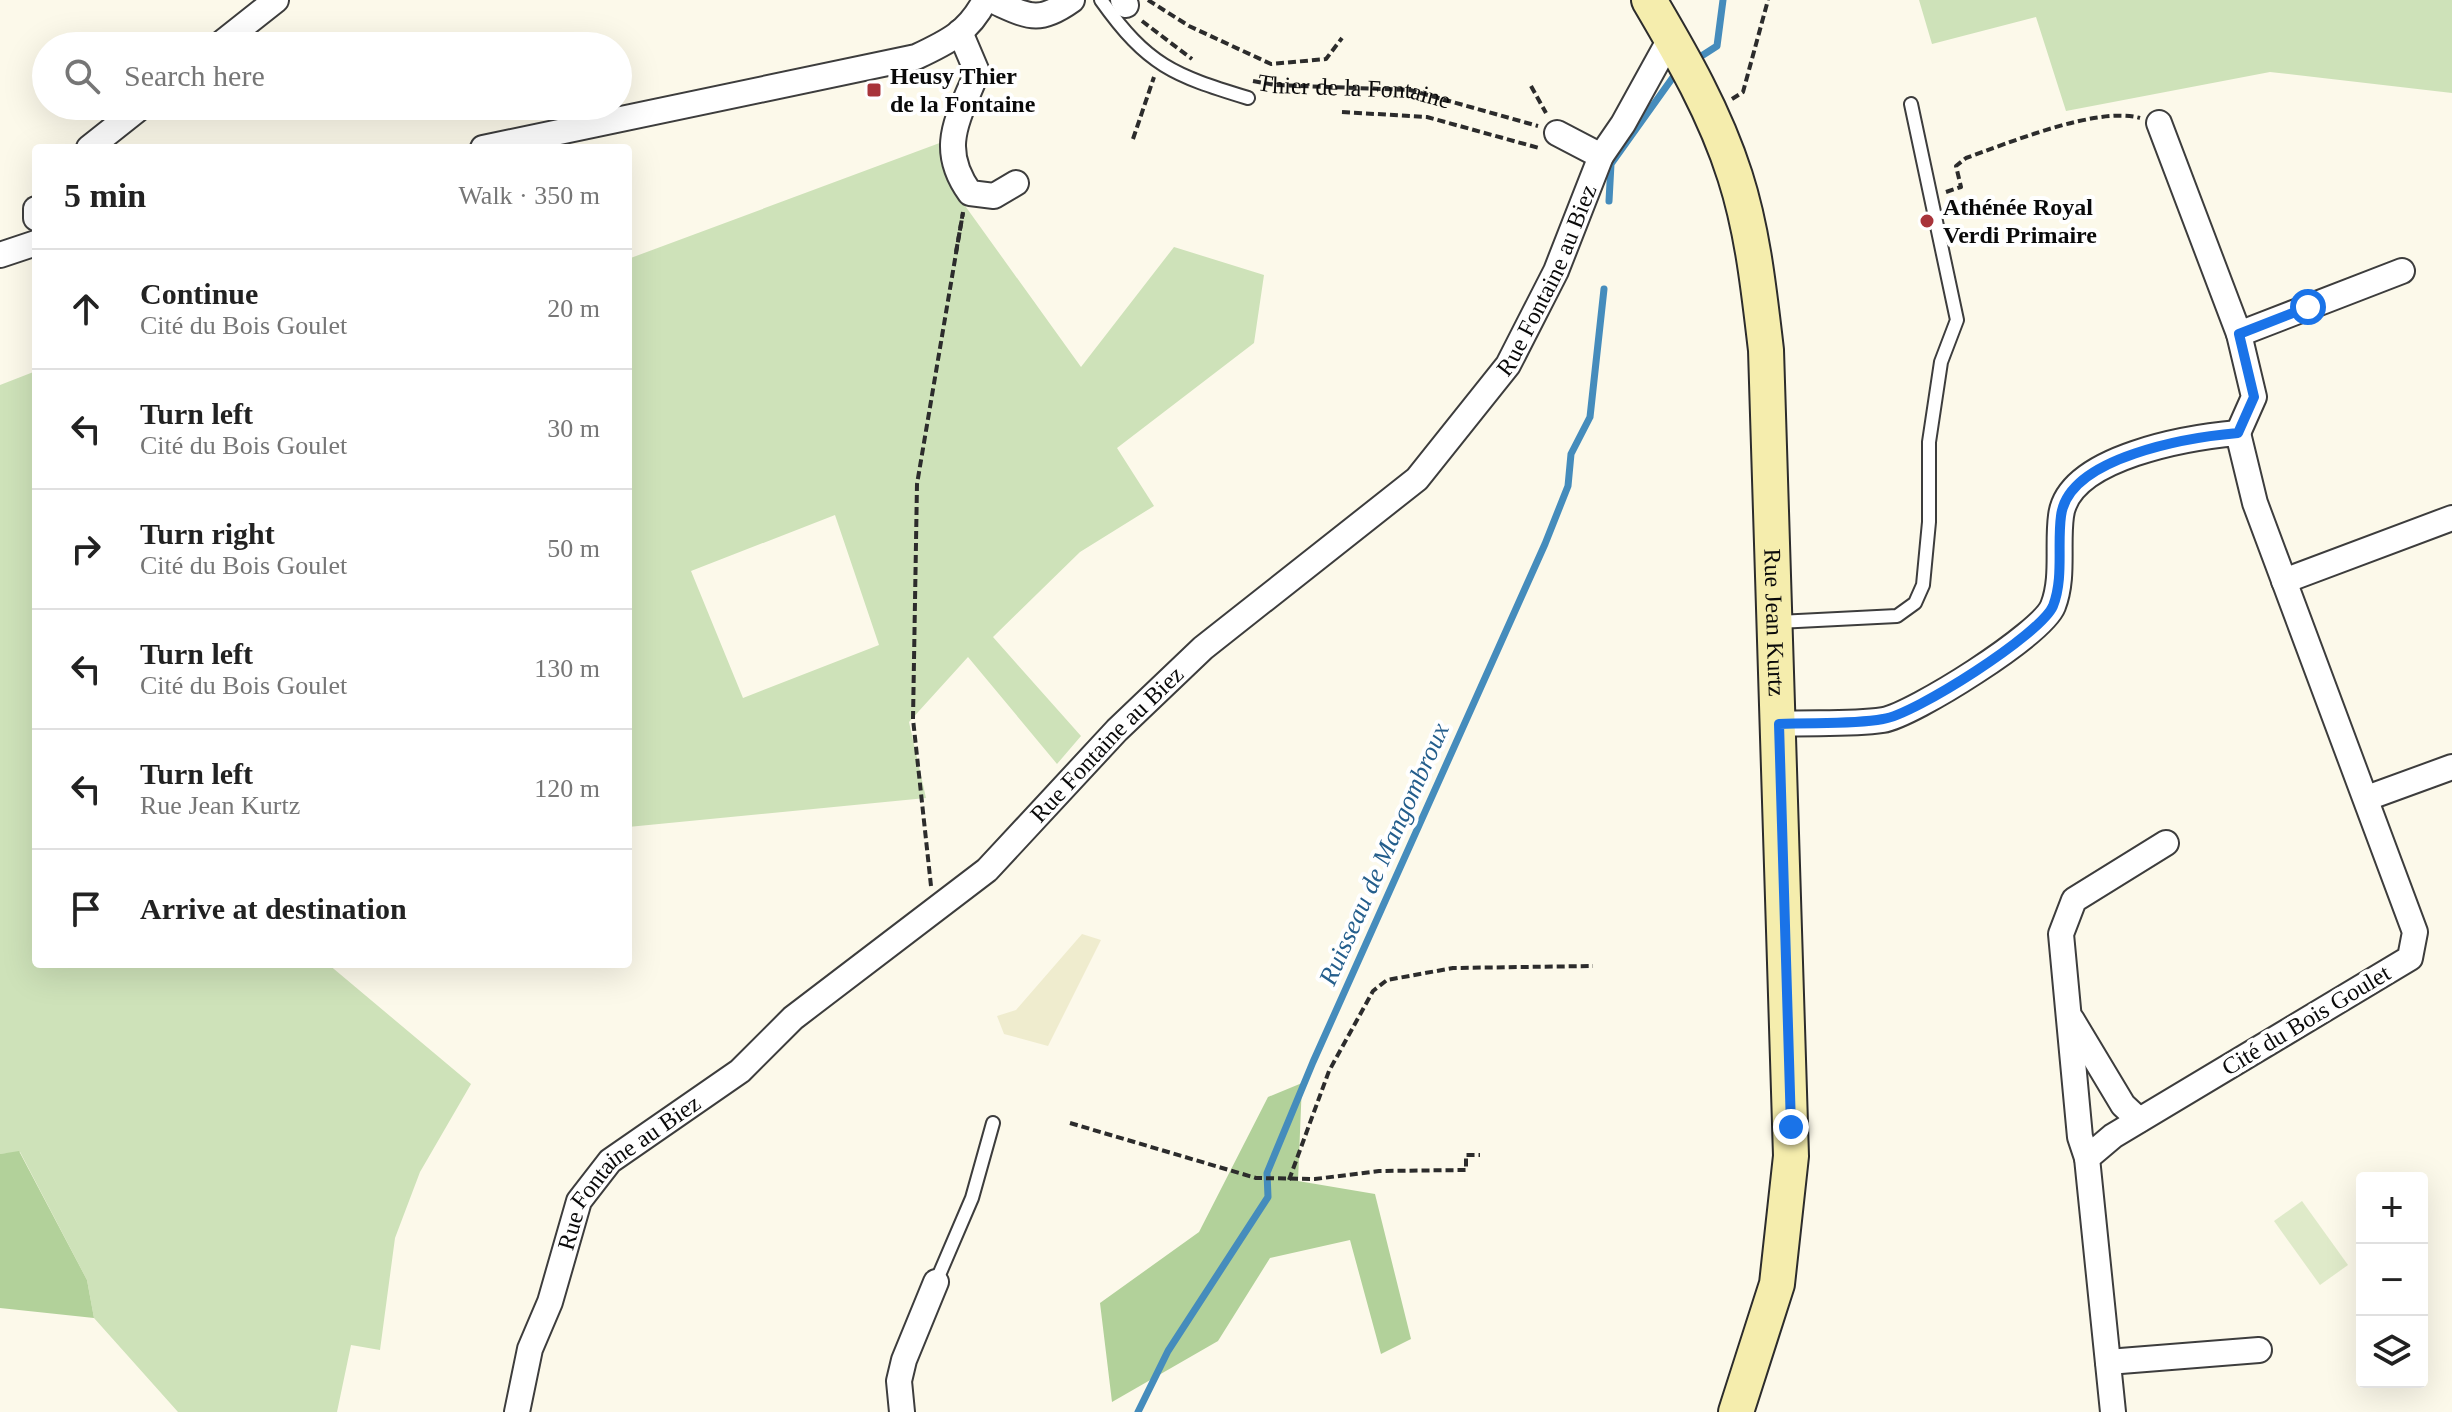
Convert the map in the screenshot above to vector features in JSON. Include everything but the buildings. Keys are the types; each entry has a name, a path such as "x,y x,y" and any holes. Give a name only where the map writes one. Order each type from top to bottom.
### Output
{"main road":[{"name":"Rue Jean Kurtz","path":"1649,0 1709,112 1735,177 1755,258 1766,350 1791,1156 1777,1284 1736,1412"}],"street":[{"path":"236,32 276,0"},
{"path":"632,117 916,57 973,22 985,0"},
{"path":"991,0 1031,18 1052,14 1072,0"},
{"path":"960,32 977,72 953,126 957,176 970,193 994,196 1016,183"},
{"name":"Rue Fontaine au Biez","path":"517,1412 530,1349 550,1302 579,1201 610,1161 740,1071 793,1018 987,870 1117,730 1203,648 1417,479 1508,365 1556,271 1601,156 1623,124 1671,37"},
{"path":"94,144 124,120"},
{"path":"502,144 616,120"},
{"path":"1779,724 1884,719 1915,709 2036,629 2052,608 2058,581 2061,512 2074,489 2095,471 2186,438 2238,433 2254,397 2239,334 2159,123"},
{"path":"1549,140 1601,156"},
{"path":"0,255 32,244"},
{"path":"2239,334 2402,271"},
{"name":"Cité du Bois Goulet","path":"2087,1158 2139,1120 2410,958 2415,932 2255,503 2238,433"},
{"path":"2284,581 2452,518"},
{"path":"2367,798 2452,767"},
{"path":"2113,1412 2087,1158 2080,1137 2061,934 2074,900 2166,843"},
{"path":"2069,1014 2123,1105 2139,1120"},
{"path":"902,1412 899,1381 904,1360 936,1282"},
{"path":"2108,1362 2259,1350"}],"lane":[{"name":"Thier de la Fontaine","path":"1101,0 1122,30 1158,63 1179,77 1248,98"},
{"path":"1775,622 1897,616 1915,603 1923,585 1929,522 1929,442 1941,362 1957,320 1911,104"},
{"path":"936,1282 972,1198 993,1123"}],"path":[{"path":"1709,112 1743,92 1768,0"},
{"path":"1132,2 1271,64 1326,59 1342,38"},
{"path":"1132,2 1193,60"},
{"path":"1133,139 1158,63"},
{"name":"Thier de la Fontaine","path":"1245,79 1275,85 1410,90 1501,113 1549,140"},
{"path":"1342,112 1427,117 1549,140 1531,86"},
{"path":"1932,196 1961,187 1956,166 1966,158 2050,129 2128,115 2159,123"},
{"path":"956,252 967,188"},
{"path":"934,912 913,719 917,484 967,188"},
{"path":"1289,1180 1329,1071 1373,991 1387,980 1453,968 1593,966"},
{"path":"1070,1123 1232,1173 1289,1180 1379,1171 1466,1170 1466,1155 1480,1155"}],"shaded area":[{"path":"1082,934 1101,940 1048,1046 1004,1034 997,1016 1016,1010"}],"green space":[{"path":"1919,0 2452,0 2452,93 2270,72 2066,111 2036,17 1932,44"},
{"path":"945,141 953,189 1081,367 1174,247 1264,275 1254,343 1117,448 1154,506 1080,552 993,637 1081,736 1057,764 968,657 909,722 926,798 632,827 632,258","holes":["835,515 879,645 743,698 691,571"]},
{"path":"32,373 32,968 333,968 471,1084 420,1172 395,1238 380,1350 351,1345 337,1412 178,1412 94,1318 87,1280 20,1152 0,1154 0,385"},
{"path":"1302,1083 1298,1181 1375,1194 1411,1339 1381,1354 1350,1240 1270,1258 1218,1341 1112,1402 1100,1303 1199,1232 1268,1097"},
{"path":"19,1151 87,1280 94,1318 0,1308 0,1154"},
{"path":"2302,1201 2348,1265 2320,1285 2274,1221"}],"waterway":[{"name":"Ruisseau de Mangombroux","path":"1703,55 1717,46 1723,0"},
{"name":"Ruisseau de Mangombroux","path":"1609,201 1611,164 1676,73"},
{"name":"Ruisseau de Mangombroux","path":"1138,1412 1168,1351 1268,1197 1267,1173 1313,1062 1545,544 1568,486 1571,454 1590,417 1604,289"}],"place":[{"name":"Heusy Thier de la Fontaine","path":"874,90"},
{"name":"Athénée Royal Verdi Primaire","path":"1927,221"}],"route":[{"path":"1791,1127 1779,724 1884,719 1915,709 2036,629 2052,608 2058,581 2061,512 2074,489 2095,471 2119,460 2186,438 2238,433 2254,397 2239,334 2308,307"}]}
